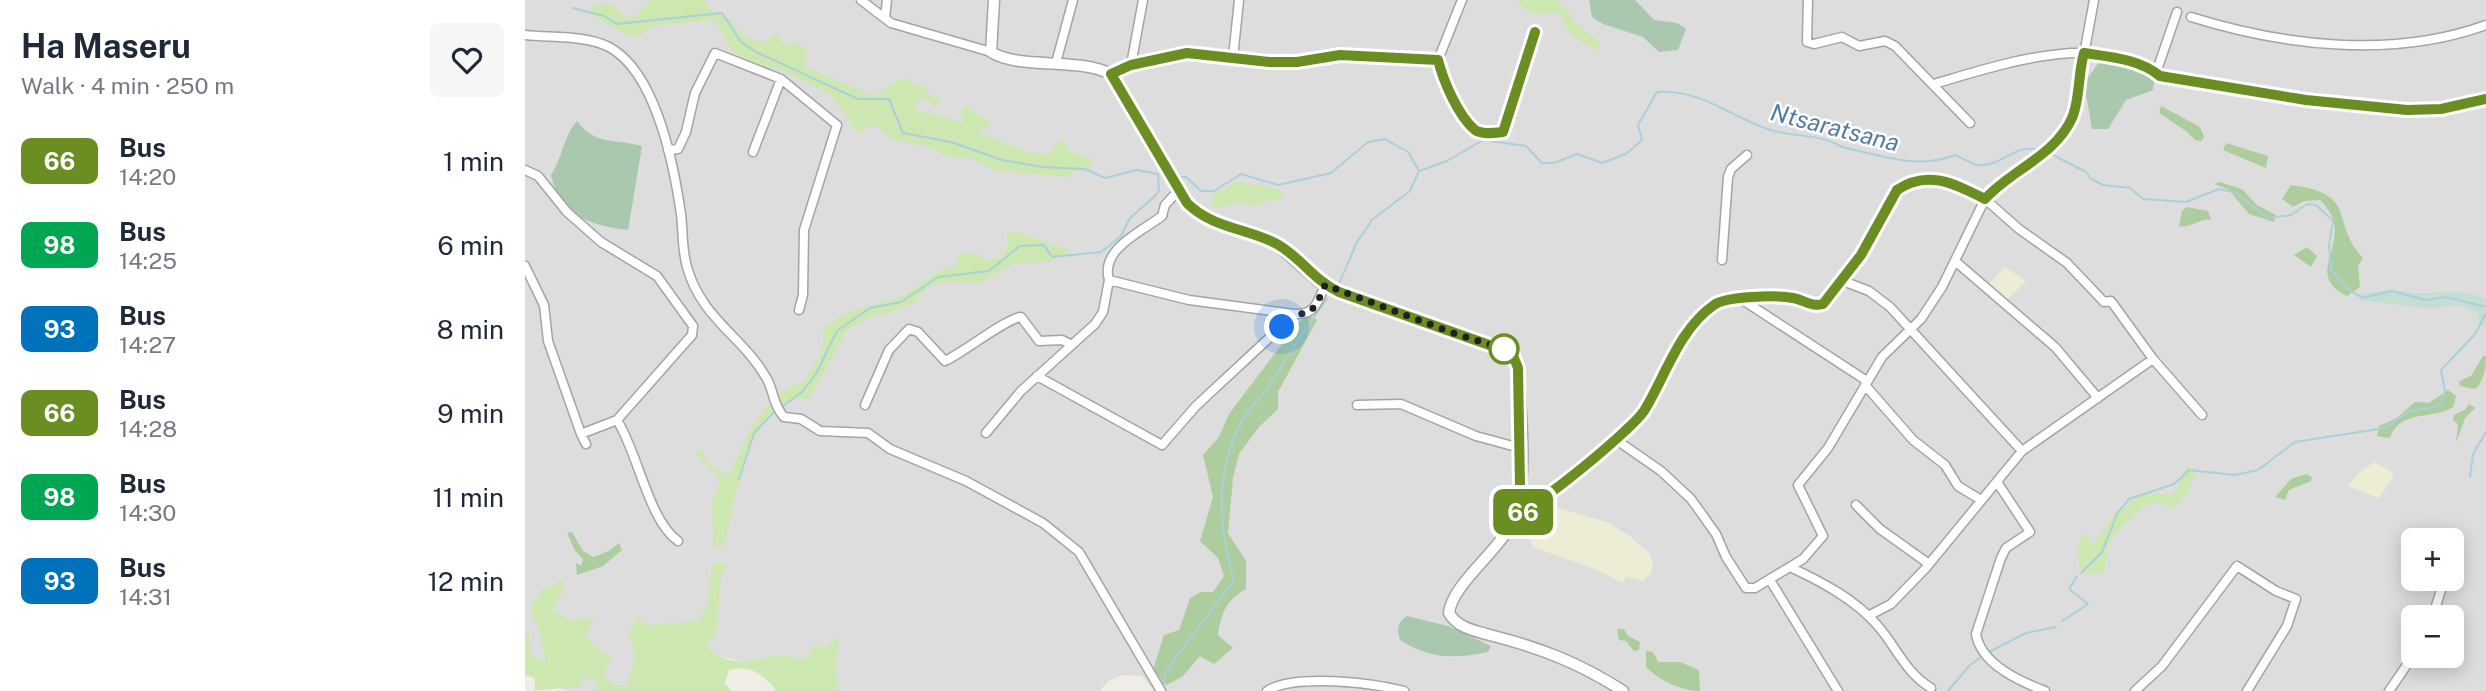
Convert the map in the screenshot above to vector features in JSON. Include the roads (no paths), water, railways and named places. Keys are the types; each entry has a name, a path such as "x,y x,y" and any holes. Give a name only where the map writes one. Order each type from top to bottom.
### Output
{"street":[{"path":"861,0 904,28 999,56 1095,68 1111,74 1179,190 1201,216 1275,243 1325,285 1512,353 1518,368 1520,449 1520,486 1515,513 1501,539 1454,599 1450,606 1452,619 1467,629 1554,653 1623,691"},
{"path":"885,18 887,0"},
{"path":"991,52 994,0"},
{"path":"1056,63 1073,0"},
{"path":"1131,65 1143,0"},
{"path":"1233,58 1239,0"},
{"path":"1462,0 1438,60 1450,97 1475,130 1488,134 1503,132 1535,32"},
{"path":"1808,0 1807,42 1814,44 1842,37 1859,46 1885,41 1895,46 1934,84 1969,123"},
{"path":"1615,439 1661,471 1691,499 1716,534 1726,557 1746,588 1755,589 1791,568 1812,551 1823,536 1798,485 1828,448 1882,357 1912,329 1942,287 1985,199 2036,160 2063,134 2073,115 2094,0"},
{"path":"2156,73 2177,12"},
{"path":"2191,18 2236,31 2350,45 2399,44 2453,37 2486,25"},
{"path":"525,35 591,41 610,47 629,64 649,97 667,150 677,188 686,265 694,286 714,319 767,380 777,410 784,417 801,419 820,431 868,433 890,449 966,481 1026,514 1077,548 1161,691"},
{"path":"667,150 678,149 686,132 695,93 715,53 781,79 837,125 804,230 803,295 799,310"},
{"path":"1111,74 1131,65 1187,53 1297,62 1340,55 1438,60"},
{"path":"1934,84 2053,54 2084,53 2131,61 2160,76 2366,107 2441,109 2486,99"},
{"path":"753,152 781,79"},
{"path":"1722,260 1728,177 1731,169 1747,155"},
{"path":"525,170 538,176 567,212 601,242 657,276 693,326 692,334 617,420 581,434"},
{"path":"1515,513 1521,513 1550,494 1644,411 1668,365 1700,316 1716,302 1790,297 1819,306 1843,281 1897,190 1907,183 1938,178 1985,199 2019,229 2067,263 2104,302 2111,301 2118,307 2153,359 2202,415"},
{"path":"985,433 1037,376 1070,344 1085,334 1103,312 1109,280 1106,270 1110,258 1127,239 1161,216 1165,205 1179,190"},
{"path":"1955,261 2055,347 2098,398"},
{"path":"525,266 544,305 548,341 586,444"},
{"path":"1109,280 1189,300 1295,314 1304,314 1315,309 1325,285"},
{"path":"1843,281 1869,291 1912,329 2022,451"},
{"path":"1741,299 1745,305 1866,383 1913,440 1945,465 1958,486 1981,500"},
{"path":"1037,376 1162,445 1196,406 1295,314"},
{"path":"865,405 889,350 909,329 918,332 945,361 974,345 1014,317 1021,317 1028,323 1039,341 1062,340 1070,344"},
{"path":"1868,616 1891,604 1929,564 2022,451 2153,359"},
{"path":"1357,405 1401,404 1476,436 1520,449"},
{"path":"617,420 641,469 660,523 678,541"},
{"path":"1997,482 2030,532 2006,548 2001,558 1976,634 1978,643 1996,666 2045,691"},
{"path":"1856,505 1880,529 1929,564"},
{"path":"2135,691 2175,650 2237,566 2276,591 2296,598 2287,626 2247,691"},
{"path":"1791,568 1830,588 1868,616 1891,643 1907,671 1931,688"},
{"path":"1770,580 1838,691"},
{"path":"2389,691 2405,668"},
{"path":"1267,691 1279,683 1316,680 1380,685 1403,691"}],"waterway":[{"name":"Ntsaratsana","path":"573,8 604,16 617,24 722,13 741,42 756,52 858,99 889,99 903,133 951,142 1002,160 1042,167 1085,169 1105,178 1137,170 1158,174 1159,190 1155,196 1130,218 1121,236 1101,252 1052,257 1044,245 1020,246 989,271 938,277 901,302 870,308 837,331 816,374 802,392 780,408"},
{"name":"Ntsaratsana","path":"1179,177 1186,177 1201,191 1214,191 1241,174 1278,185 1331,173 1368,142 1385,139 1408,152 1419,171 1447,161 1483,140 1526,146 1542,163 1554,163 1577,154 1602,163 1626,154 1642,140 1638,125 1657,92 1689,95 1774,131 1817,138 1842,147 1899,160 1927,161 1955,155 1974,164 1985,165 2020,150 2036,149"},
{"name":"Ntsaratsana","path":"2053,155 2086,172 2091,179 2103,185 2130,188 2143,199 2186,202 2219,189 2234,192 2268,218 2291,215 2307,204 2316,205 2333,221 2329,245 2331,270 2350,291 2363,298 2392,291 2425,300 2446,297 2486,307"},
{"path":"1338,286 1357,242 1372,220 1410,191 1419,171"},
{"path":"1162,687 1167,669 1234,580 1222,521 1223,481 1233,442 1244,418 1267,389 1327,299"},
{"path":"2081,573 2102,552 2117,514 2129,499 2174,484 2189,470 2235,475 2258,470 2295,442 2385,428 2410,411 2439,406 2445,391 2441,370 2476,333 2486,313"},
{"path":"739,479 754,433 775,411"},
{"path":"2470,477 2473,454 2486,432"},
{"path":"2062,621 2088,604 2069,589 2077,576"},
{"path":"1989,652 2026,633 2056,627"},
{"path":"1948,691 1970,665 1984,655"}]}
